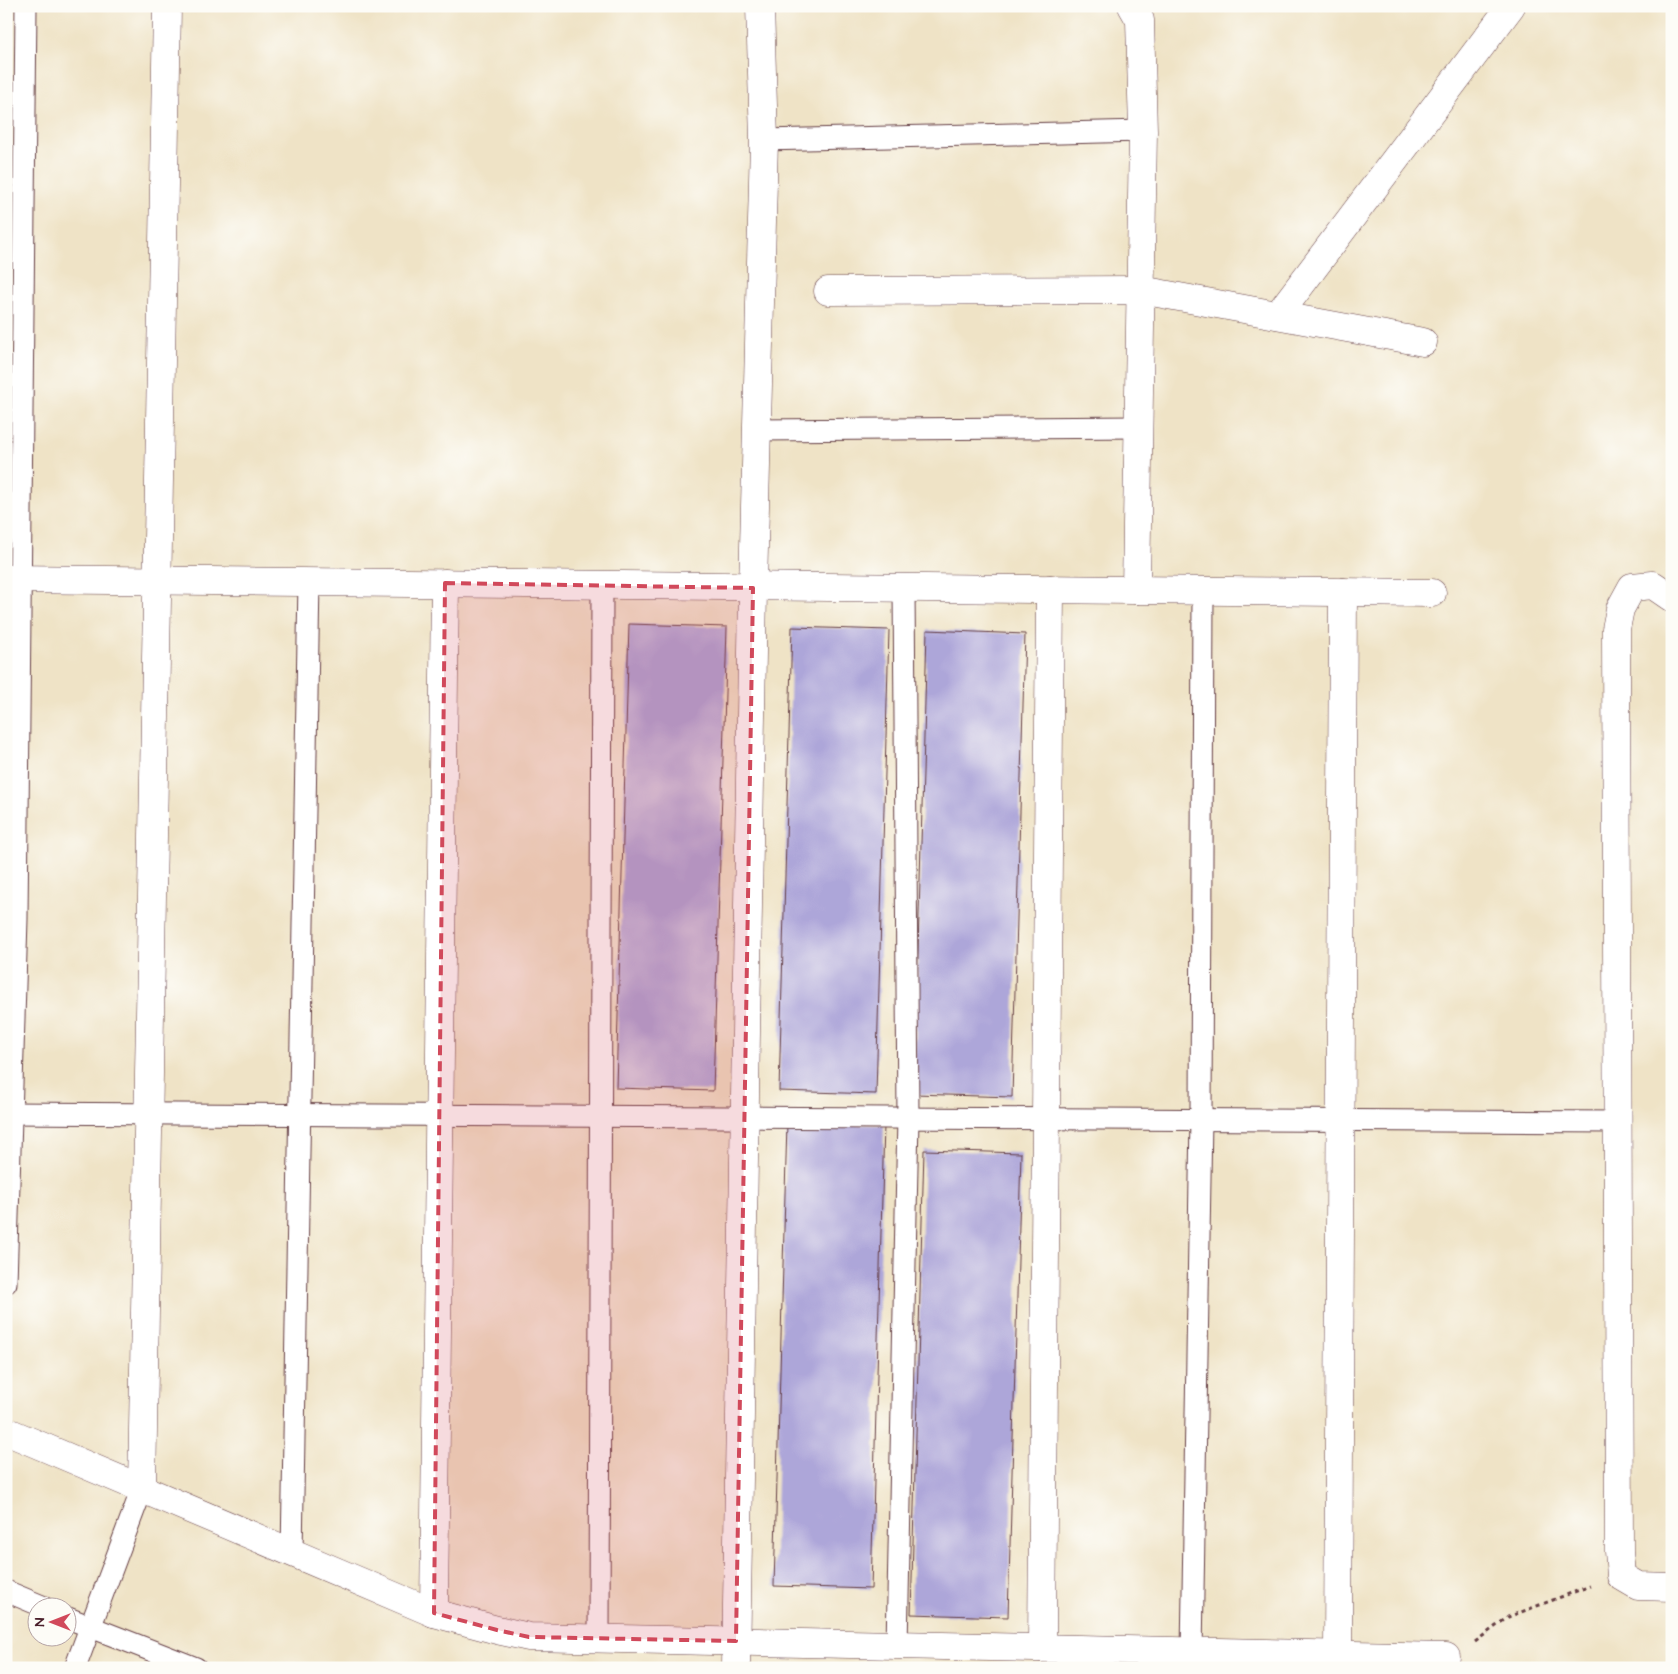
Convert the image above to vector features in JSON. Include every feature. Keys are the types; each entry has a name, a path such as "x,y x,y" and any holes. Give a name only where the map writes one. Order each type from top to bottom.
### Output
{"street":[{"path":"142,1489 167,6"},
{"path":"736,1668 753,588 764,140 760,6"},
{"path":"1132,6 1140,20 1143,131 1136,590"},
{"path":"1278,315 1511,6"},
{"path":"828,291 1141,290 1423,342"},
{"path":"13,580 1432,593"},
{"path":"434,1613 445,583"},
{"path":"1672,598 1652,585 1632,587 1620,609 1616,629 1621,1576 1638,1586 1672,1587"},
{"path":"1042,1648 1050,589"},
{"path":"1338,1655 1343,592"},
{"path":"6,1431 434,1613 529,1637 1446,1657"}],"lane":[{"path":"6,1283 13,580 26,6"},
{"path":"764,140 1143,131"},
{"path":"757,430 1138,427"},
{"path":"292,1552 309,582"},
{"path":"599,1638 602,585"},
{"path":"897,1645 908,1118 904,588"},
{"path":"1192,1652 1201,1120 1203,591"},
{"path":"9,1113 1618,1122"},
{"path":"75,1668 142,1489"},
{"path":"6,1591 28,1600"},
{"path":"78,1622 196,1668"}],"path":[{"path":"1446,1657 1478,1640 1508,1617 1566,1593 1621,1576"}],"highlighted area":[{"path":"445,583 753,588 736,1641 529,1637 434,1613"}],"building":[{"path":"629,624 727,627 713,1091 616,1088"},
{"path":"792,627 889,630 876,1094 779,1091"},
{"path":"927,630 1025,634 1012,1097 914,1094"},
{"path":"787,1123 884,1125 871,1589 774,1586"},
{"path":"924,1150 1021,1153 1008,1617 911,1614"}]}
